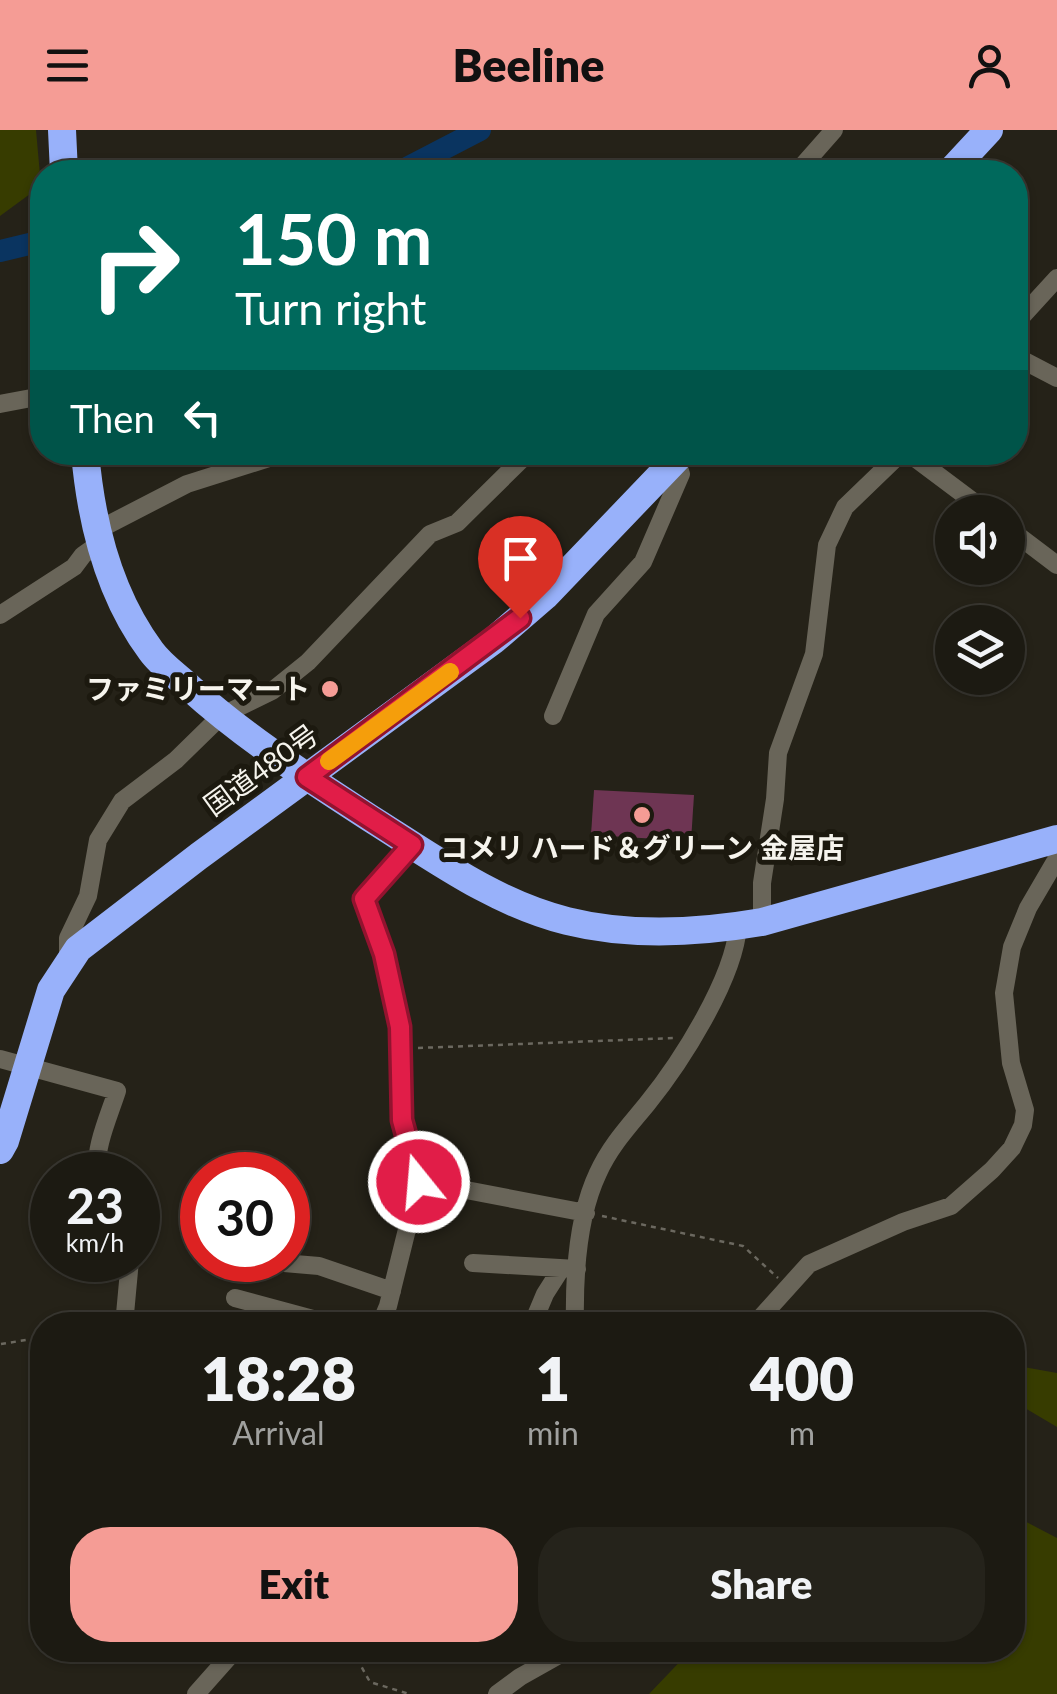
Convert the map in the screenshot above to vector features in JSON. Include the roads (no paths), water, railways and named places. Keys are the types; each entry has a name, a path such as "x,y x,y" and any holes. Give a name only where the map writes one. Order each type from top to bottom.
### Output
{"highway":[{"path":"961,160 989,130"},
{"path":"87,465 98,537 116,592 152,654 221,716 307,777 476,885 510,902 566,921 644,932 750,924 1057,840"},
{"name":"国道480号","path":"0,1150 6,1142 51,990 68,961 90,939 494,640 544,596 670,465"}],"street":[{"path":"808,160 834,130"},
{"path":"1028,310 1057,278"},
{"path":"1028,363 1057,378"},
{"path":"0,404 30,398"},
{"path":"0,615 74,567 98,537 186,484 247,465"},
{"path":"68,961 68,938 88,896 98,840 122,801 176,760 221,716 272,691 308,662 430,534 456,523 516,465"},
{"path":"553,716 596,614 644,562 681,474 680,465"},
{"path":"574,1312 569,1269 596,1177 612,1146 650,1101 691,1038 750,924 762,883 776,799 777,760 814,654 827,545 845,507 891,465"},
{"path":"923,465 964,495"},
{"path":"1025,541 1057,565"},
{"path":"385,1312 419,1182 402,1120 403,1049 384,954 364,899 412,845"},
{"path":"765,1312 787,1286 820,1260 903,1222 951,1206 1012,1148 1023,1126 1025,1110 1011,1063 1004,993 1012,947 1057,854"},
{"path":"0,1059 116,1092 99,1152"},
{"path":"419,1182 586,1213"},
{"path":"473,1263 569,1269"},
{"path":"310,1265 392,1291"},
{"path":"537,1312 545,1294 569,1269"},
{"path":"125,1312 128,1282"},
{"path":"235,1298 287,1312"},
{"path":"196,1694 224,1662"},
{"path":"497,1694 546,1662"}],"waterway":[{"path":"422,160 480,130"},
{"path":"0,251 30,244"}],"place":[{"name":"ファミリーマート","path":"330,689"},
{"name":"コメリ ハード＆グリーン 金屋店","path":"642,815"}]}
